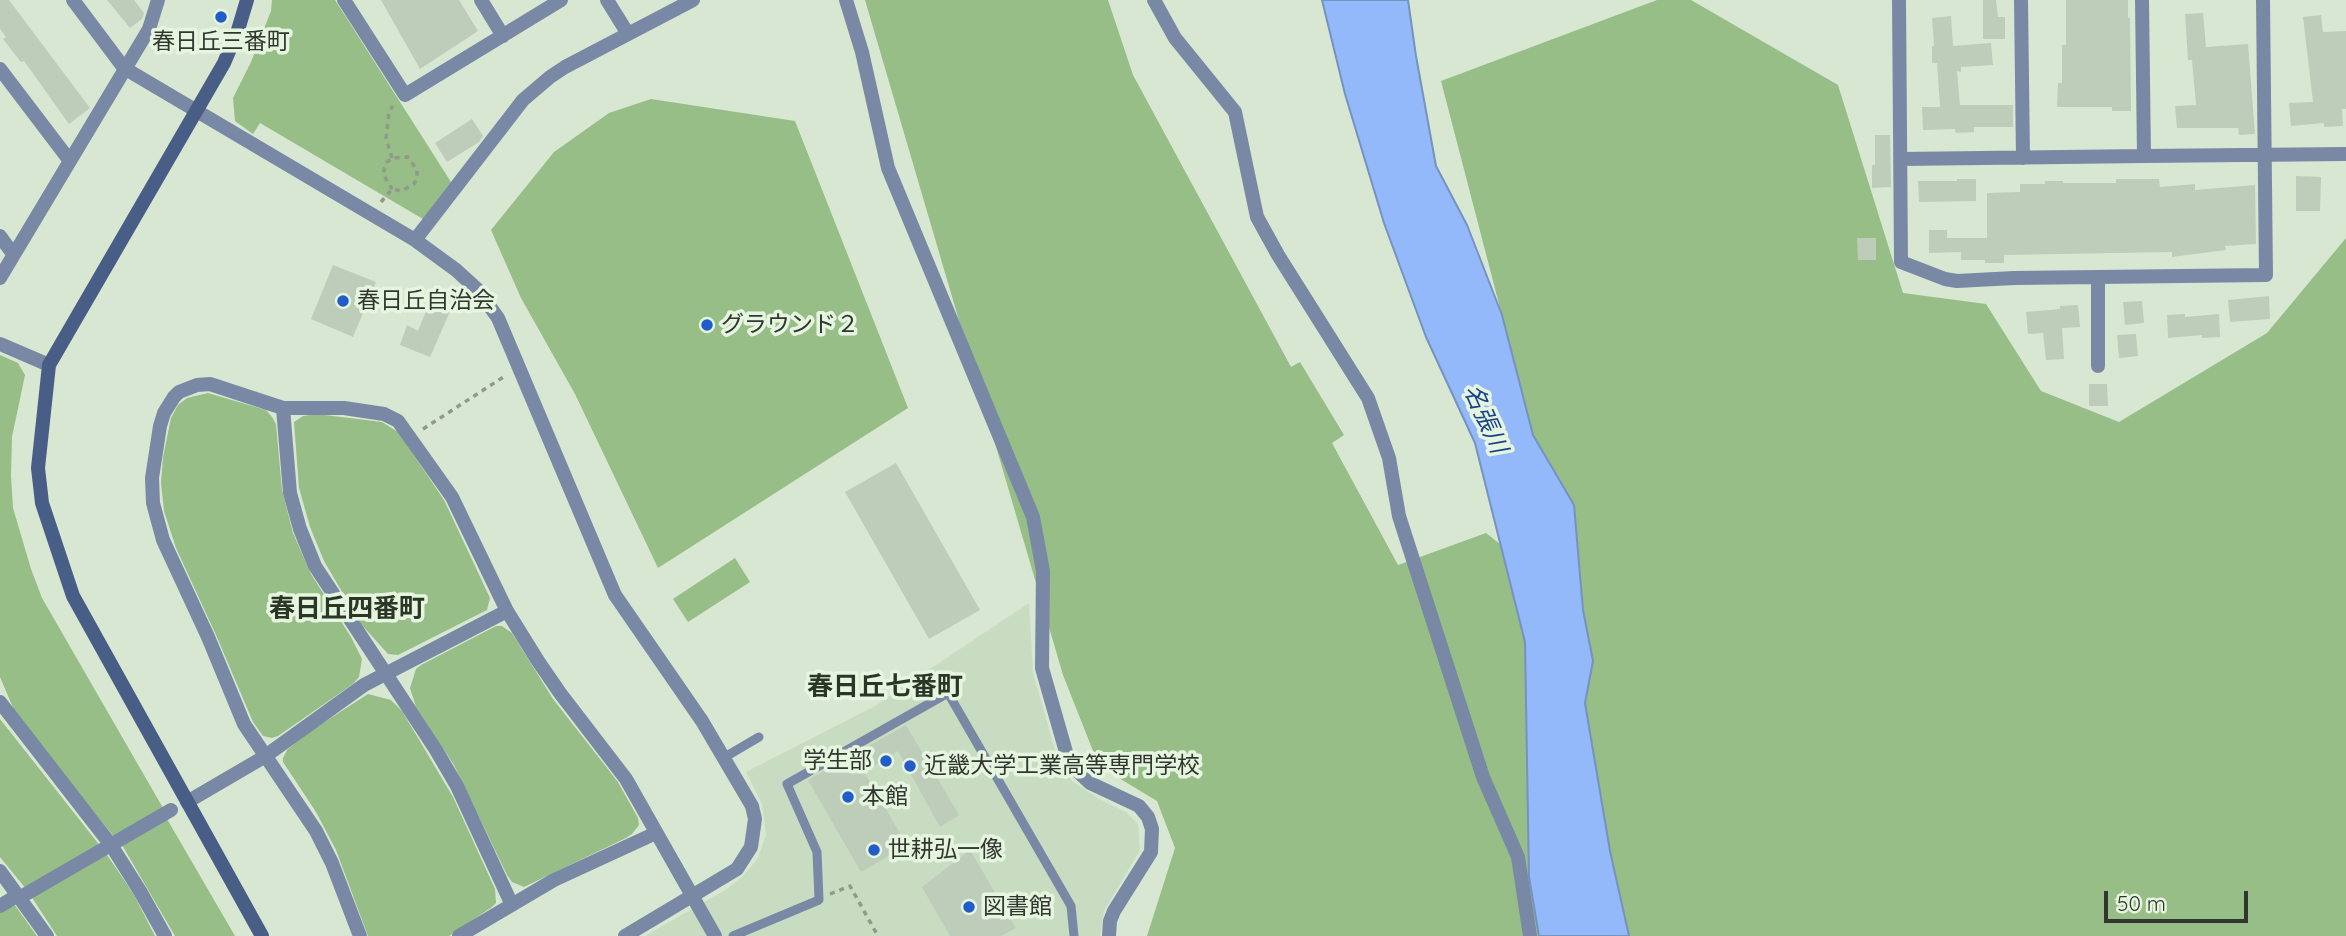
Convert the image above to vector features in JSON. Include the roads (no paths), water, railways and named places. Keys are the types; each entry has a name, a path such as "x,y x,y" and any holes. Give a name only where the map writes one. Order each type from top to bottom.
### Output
{"street":[{"path":"73,0 124,68 415,240 478,290 498,318 615,595 725,757 752,806 755,832 745,860 737,869 625,936"},
{"path":"0,278 149,29 158,0"},
{"path":"247,0 224,64 198,112 48,365 47,395 37,468 42,503 73,596 262,936"},
{"path":"344,0 405,95 561,0"},
{"path":"481,0 503,36"},
{"path":"607,0 628,34"},
{"path":"415,240 523,100 558,72 693,0"},
{"path":"846,0 862,52 888,168 1035,526 1043,571 1042,668 1066,752 1072,766 1090,783 1139,806 1148,817 1152,829 1151,852 1114,911 1110,921 1110,936"},
{"path":"1154,0 1175,38 1235,112 1257,217 1368,398 1390,458 1399,516 1483,777 1518,857 1530,936"},
{"path":"1899,0 1901,262 1957,281 2266,275 2263,0"},
{"path":"2021,0 2023,158"},
{"path":"2142,0 2144,156"},
{"path":"0,69 70,161"},
{"path":"1901,159 2346,154"},
{"path":"0,236 13,254"},
{"path":"2098,277 2098,366"},
{"path":"0,344 48,365"},
{"path":"359,936 332,863 316,831 244,724 208,637 163,540 153,503 154,454 164,413 179,392 197,384 210,384 284,408 344,408 384,414 398,421 452,498 507,611 560,694 626,779 715,936"},
{"path":"284,408 290,493 300,529 323,579 457,786 512,905"},
{"path":"187,802 264,757 327,710 384,674 507,611"},
{"path":"0,702 111,845 165,936"},
{"path":"0,906 172,810"},
{"path":"459,936 566,875 656,832"},
{"path":"0,871 47,936"}],"lane":[{"path":"733,936 819,900 817,852 787,784 948,693 1071,906 1074,936"},
{"path":"725,757 759,737"}],"water":[{"name":"名張川","path":"1322,0 1408,0 1436,166 1467,225 1502,315 1533,435 1574,505 1583,610 1593,661 1585,703 1610,851 1629,936 1539,936 1529,877 1525,642 1475,443 1426,337 1384,223 1345,94"}],"place":[{"name":"春日丘三番町","path":"221,17"},
{"name":"春日丘自治会","path":"343,301"},
{"name":"グラウンド２","path":"707,325"},
{"name":"学生部","path":"886,761"},
{"name":"近畿大学工業高等専門学校","path":"910,766"},
{"name":"本館","path":"848,797"},
{"name":"世耕弘一像","path":"874,850"},
{"name":"図書館","path":"969,907"}],"district":[{"name":"春日丘四番町","path":"347,609"},
{"name":"春日丘七番町","path":"885,687"}]}
